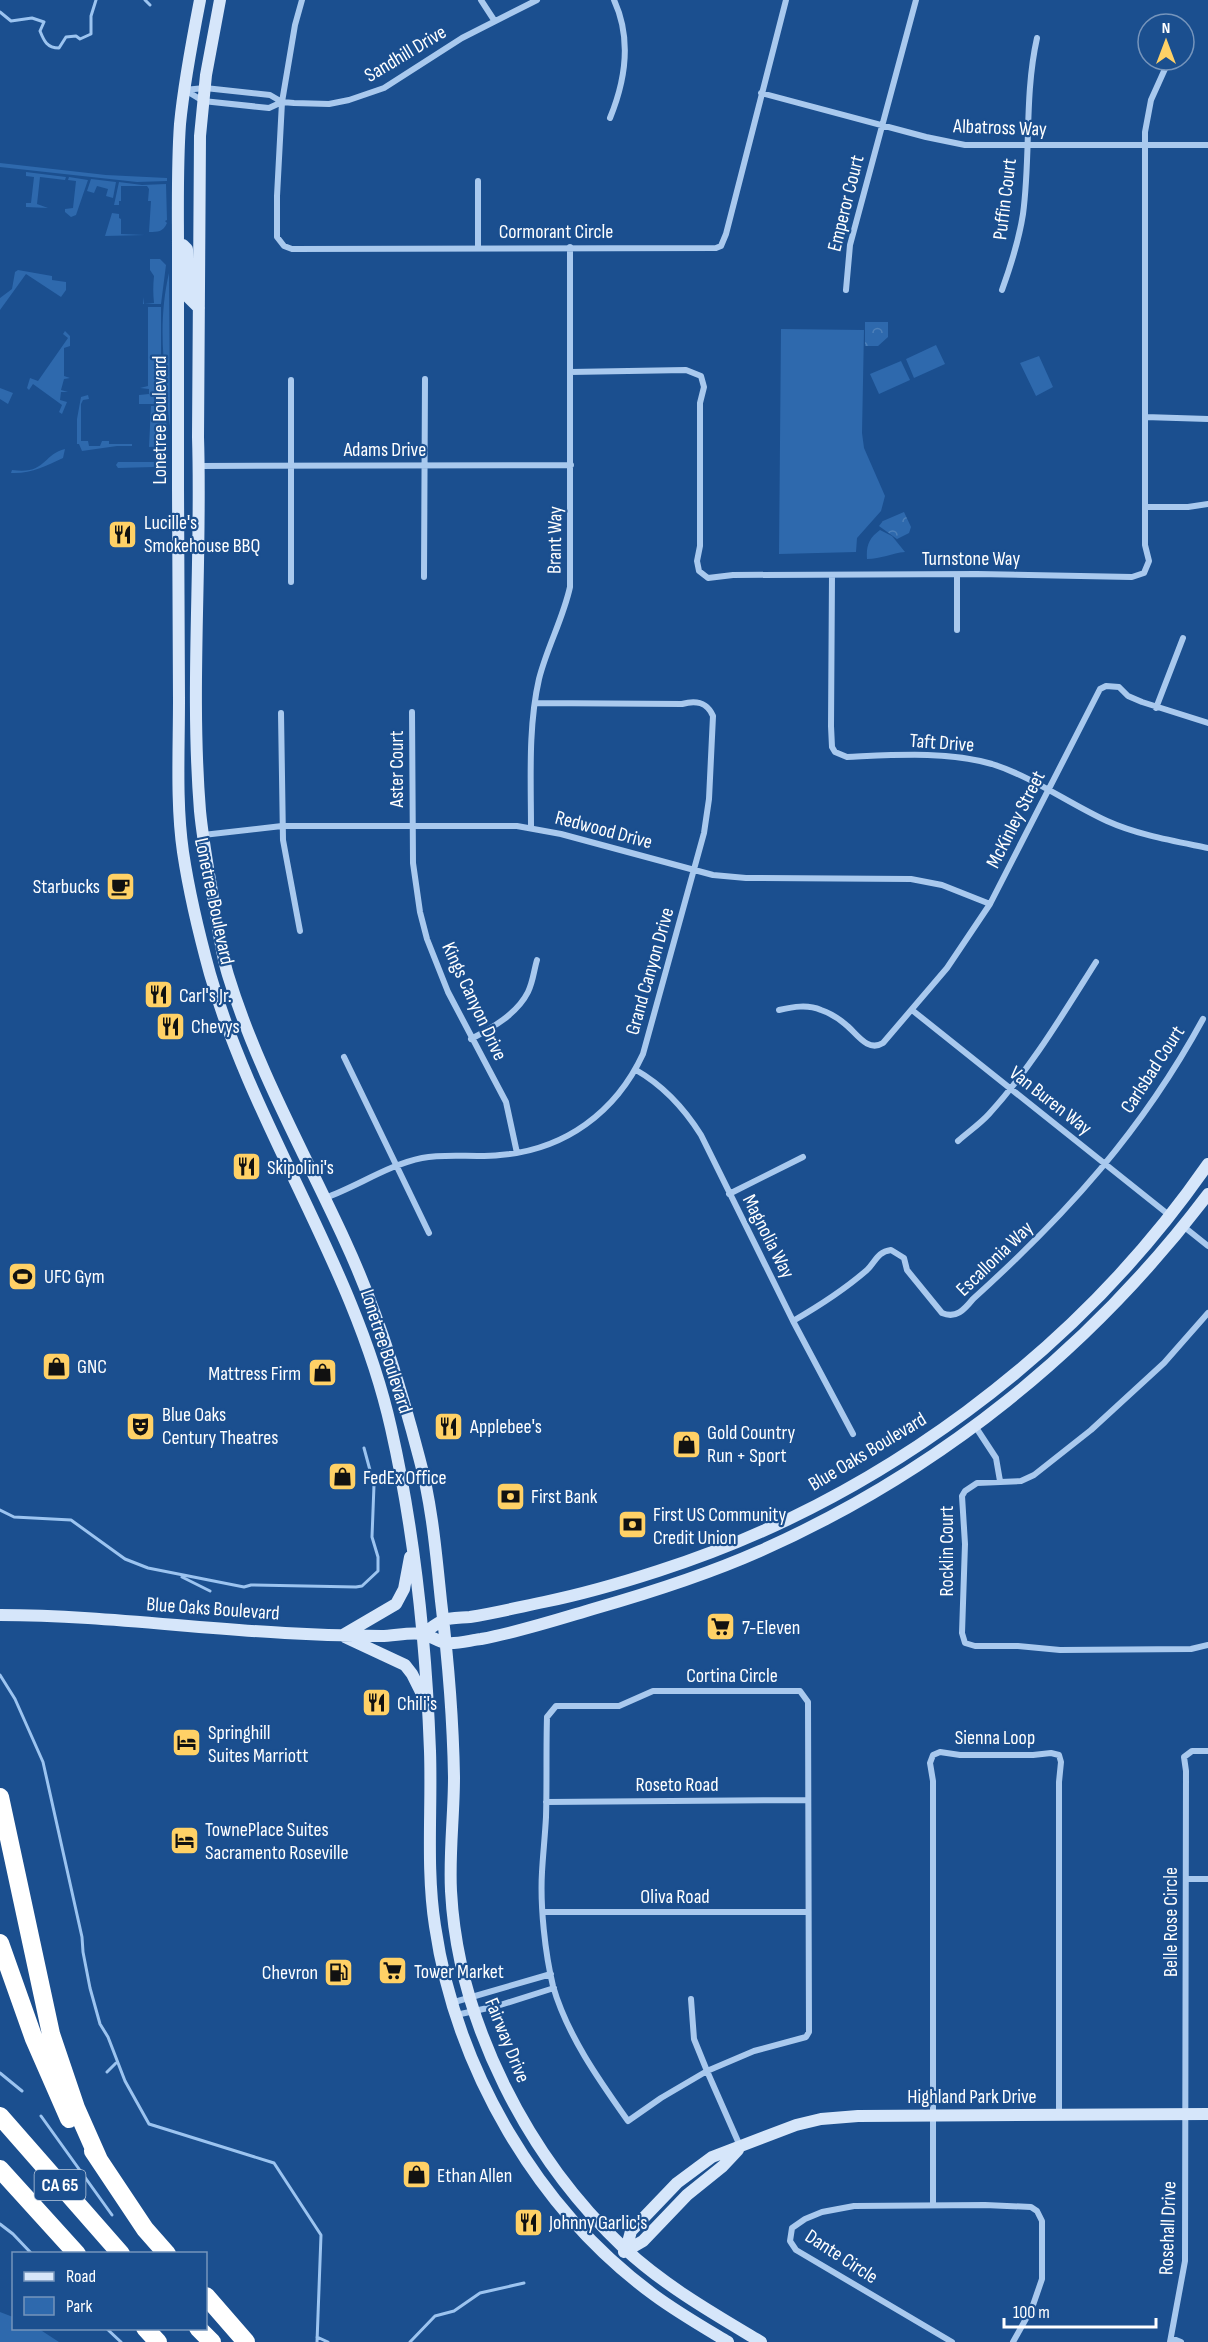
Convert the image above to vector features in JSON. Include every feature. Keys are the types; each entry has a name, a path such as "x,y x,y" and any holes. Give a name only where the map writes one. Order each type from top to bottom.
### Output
{"highway":[{"path":"0,1797 51,2034 76,2108 99,2160"},
{"path":"0,1943 34,2039 68,2117 145,2229 166,2252"},
{"name":"CA 65","path":"0,2116 120,2252"},
{"name":"CA 65","path":"3,2174 76,2252"},
{"path":"207,2297 246,2342"},
{"path":"148,2330 158,2342"},
{"path":"200,2330 212,2342"}],"main road":[{"name":"Lonetree Boulevard","path":"200,0 184,90 180,132 178,465 182,838 190,889 205,955 223,1015 255,1097 344,1284 380,1387 390,1424 413,1545 422,1634"},
{"name":"Lonetree Boulevard","path":"220,0 203,101 200,136 199,466 196,600 198,763 208,878 226,971 266,1074 369,1298 391,1358 417,1448 434,1534 446,1643"},
{"name":"Lonetree Boulevard","path":"178,246 183,245 187,249 188,297 199,309"},
{"path":"178,465 199,466"},
{"path":"182,838 203,836"},
{"name":"Blue Oaks Boulevard","path":"422,1634 444,1620 545,1602 662,1570 760,1531 840,1491 936,1433 1032,1358 1106,1287 1169,1215 1208,1164"},
{"name":"Blue Oaks Boulevard","path":"0,1615 46,1614 233,1630 342,1636 422,1634 446,1643 486,1638 524,1629 668,1586 786,1539 856,1503 912,1470 975,1426 1035,1378 1081,1337 1149,1267 1208,1194"},
{"path":"308,1207 324,1198"},
{"path":"1169,1215 1183,1226"},
{"path":"342,1636 388,1610 399,1601 413,1545"},
{"name":"Fairway Drive","path":"422,1634 428,1706 432,1906 441,1964 451,2003 476,2068 512,2137 552,2194 580,2227 654,2295 728,2342"},
{"path":"342,1636 405,1665 428,1706"},
{"name":"Fairway Drive","path":"446,1643 454,1780 452,1898 458,1945 470,1997 494,2063 522,2119 564,2180 626,2250 692,2301 761,2342"},
{"name":"Highland Park Drive","path":"615,2261 626,2250 631,2231 677,2183 712,2157 796,2125 821,2119 858,2116 1208,2114"}],"street":[{"path":"282,102 296,17 302,0"},
{"path":"481,0 494,20"},
{"name":"Sandhill Drive","path":"184,90 205,88 270,95 282,102 329,104 366,96 384,88 494,20 537,0"},
{"path":"610,118 618,98 625,59 624,29 614,0"},
{"name":"Cormorant Circle","path":"282,102 277,232 284,246 292,249 716,248 721,246 726,234 786,0"},
{"name":"Emperor Court","path":"846,290 850,245 916,0"},
{"name":"Puffin Court","path":"1002,290 1019,239 1022,221 1029,79 1037,38"},
{"name":"Turnstone Way","path":"570,372 687,370 701,376 704,387 700,403 697,561 702,574 713,579 733,575 1138,576 1144,573 1149,561 1145,545 1144,145 1149,107 1163,72"},
{"name":"Sandhill Drive","path":"184,90 203,101 270,108 282,102"},
{"name":"Albatross Way","path":"761,93 951,143 1027,146 1208,145"},
{"path":"478,181 478,248"},
{"name":"Brant Way","path":"531,828 535,703 539,678 559,628 570,587 570,247"},
{"path":"424,577 426,379"},
{"path":"291,380 291,582"},
{"path":"1145,417 1208,419"},
{"name":"Adams Drive","path":"199,466 571,465"},
{"path":"1145,507 1188,507 1208,504"},
{"path":"957,574 957,630"},
{"name":"Taft Drive","path":"832,575 831,726 832,747 835,752 847,757 965,758 1006,769 1094,814 1127,828 1208,848"},
{"path":"1156,708 1183,639"},
{"name":"McKinley Street","path":"779,1010 799,1006 822,1010 845,1023 864,1042 874,1046 883,1043 947,968 990,904 1100,688 1119,687 1128,696 1156,708 1208,723"},
{"name":"Grand Canyon Drive","path":"324,1198 396,1166 437,1156 517,1153 556,1142 588,1124 612,1103 636,1070 651,1028 704,833 709,799 711,732 714,719 708,707 696,702 682,704 535,703"},
{"name":"Aster Court","path":"412,712 413,825"},
{"path":"281,713 282,826 300,931"},
{"name":"Kings Canyon Drive","path":"413,825 414,878 422,921 448,992 471,1039 503,1095 511,1120 517,1153"},
{"name":"Redwood Drive","path":"203,836 282,826 494,825 531,828 728,878 911,879 942,885 990,904"},
{"path":"471,1039 503,1020 518,1005 529,990 537,960"},
{"path":"958,1141 988,1116 1010,1089 1043,1046 1096,962"},
{"name":"Van Buren Way","path":"912,1010 1169,1215"},
{"name":"Carlsbad Court","path":"1105,1165 1155,1099 1203,1019"},
{"path":"344,1057 429,1233"},
{"name":"Magnolia Way","path":"636,1070 660,1085 684,1109 701,1135 793,1320 853,1434"},
{"path":"729,1194 803,1157"},
{"name":"Escallonia Way","path":"793,1320 835,1295 869,1268 881,1253 891,1250 904,1258 907,1270 937,1309 948,1316 956,1315 1040,1237 1105,1165"},
{"path":"1183,1226 1208,1246"},
{"name":"Rocklin Court","path":"1208,1313 1164,1363 1091,1430 1028,1479 977,1483 965,1491 962,1496 965,1544 962,1633 965,1643 975,1646 1018,1646 1060,1650 1191,1649 1208,1645"},
{"path":"975,1426 996,1458 1000,1481"},
{"name":"Cortina Circle","path":"653,1691 800,1691 808,1702 808,1800 809,2032 806,2037 754,2051 707,2071 628,2121 593,2069 570,2026 554,1988 551,1974 543,1912 542,1872 547,1717 556,1706 619,1706 653,1691"},
{"name":"Belle Rose Circle","path":"1186,2114 1186,1772 1183,1762 1187,1754 1192,1751 1208,1751"},
{"name":"Sienna Loop","path":"932,2115 933,1781 930,1763 933,1755 940,1752 960,1755 1051,1753 1059,1755 1061,1762 1059,1782 1059,2115"},
{"name":"Roseto Road","path":"546,1802 808,1800"},
{"path":"1186,1879 1208,1879"},
{"name":"Oliva Road","path":"543,1912 808,1912"},
{"path":"451,2003 551,1974"},
{"path":"455,2015 554,1988"},
{"path":"691,1999 694,2039 741,2147"},
{"name":"Rosehall Drive","path":"1170,2340 1185,2261 1186,2114"},
{"path":"932,2115 933,2205"},
{"name":"Dante Circle","path":"952,2342 796,2250 790,2241 791,2230 805,2219 832,2209 854,2206 1025,2205 1034,2209 1041,2217 1043,2230 1042,2279 1032,2308 1013,2342"},
{"path":"1170,2340 1181,2342"}],"green space":[{"path":"0,163 106,175 167,178 167,181 137,182 0,167"},
{"path":"26,172 66,177 65,180 40,177 37,204 48,208 26,207 26,203 31,203 34,177 26,176"},
{"path":"69,177 88,180 76,215 71,217 65,209 73,208 76,181 68,180"},
{"path":"91,179 116,182 113,198 106,196 108,189 97,186 94,193 87,191"},
{"path":"119,182 142,185 166,184 167,220 165,221 167,223 162,230 149,232 151,201 148,201 147,186 121,186 121,201 119,205 114,205"},
{"path":"112,213 119,214 121,234 145,235 105,236"},
{"path":"150,259 160,259 166,265 161,304 144,304 154,303 154,276 150,270"},
{"path":"18,270 52,276 52,280 66,282 66,290 61,297 26,274 0,310 0,298 12,289 15,272"},
{"path":"169,273 170,426 163,340 164,299"},
{"path":"148,307 161,307 161,366 164,382 160,382 160,385 164,386 164,404 139,404 139,395 149,394 149,389 140,388 148,386"},
{"path":"865,322 888,322 888,337 878,346 865,346"},
{"path":"781,329 864,330 862,433 864,448 885,496 881,511 857,538 856,552 779,554"},
{"path":"65,331 70,336 70,346 64,348 64,376 70,378 64,379 61,390 68,392 61,392 60,400 67,402 62,414 59,412 62,405 33,384 29,390 27,388 30,378 38,381 68,338 63,334"},
{"path":"936,345 945,364 914,378 906,359"},
{"path":"1039,356 1053,387 1036,396 1020,363"},
{"path":"901,361 910,380 879,394 870,374"},
{"path":"0,388 13,393 8,404 0,399"},
{"path":"88,395 89,399 83,400 81,404 81,441 88,441 89,446 100,446 102,441 109,441 109,444 132,444 132,446 82,451 77,444 77,419 81,397"},
{"path":"151,406 164,406 167,436 162,444 149,447"},
{"path":"65,449 63,458 51,464 32,471 11,473 12,470 32,470 52,455"},
{"path":"118,462 154,462 156,465 154,467 118,468 116,465"},
{"path":"904,512 911,527 909,533 897,539 879,526 883,521"},
{"path":"880,530 892,536 905,552 867,559 869,543"},
{"path":"0,2312 12,2317 12,2330 41,2330 59,2342 0,2342"}],"waterway":[{"path":"0,12 11,21 32,18 44,22 40,31 45,41 52,47 59,48 66,37 76,36 80,39 91,34 91,16 96,0"},
{"path":"145,0 150,5"},
{"path":"0,1510 14,1517 71,1520 125,1559 148,1568 244,1587 251,1585 362,1586 378,1571 378,1557 372,1537 374,1485 364,1448"},
{"path":"182,1577 210,1591"},
{"path":"0,1675 15,1699 43,1762 82,1937 90,1988 100,2024 108,2037 125,2081 149,2124 274,2163 321,2235 317,2342"},
{"path":"107,2072 116,2063"},
{"path":"0,2073 22,2091"},
{"path":"41,2116 112,2215"},
{"path":"0,2224 30,2252"},
{"path":"410,2342 435,2316 454,2311 480,2293 524,2283"},
{"path":"108,2330 121,2342"},
{"path":"317,2337 328,2342"}],"place":[{"name":"Lucille's Smokehouse BBQ","path":"123,534"},
{"name":"Starbucks","path":"121,886"},
{"name":"Carl's Jr.","path":"158,995"},
{"name":"Chevys","path":"170,1026"},
{"name":"Skipolini's","path":"246,1167"},
{"name":"UFC Gym","path":"23,1276"},
{"name":"GNC","path":"56,1366"},
{"name":"Mattress Firm","path":"322,1373"},
{"name":"Blue Oaks Century Theatres","path":"141,1426"},
{"name":"Applebee's","path":"449,1426"},
{"name":"Gold Country Run + Sport","path":"686,1444"},
{"name":"FedEx Office","path":"342,1477"},
{"name":"First Bank","path":"510,1496"},
{"name":"First US Community Credit Union","path":"632,1525"},
{"name":"7-Eleven","path":"721,1627"},
{"name":"Chili's","path":"376,1703"},
{"name":"Springhill Suites Marriott","path":"187,1743"},
{"name":"TownePlace Suites Sacramento Roseville","path":"184,1841"},
{"name":"Tower Market","path":"393,1971"},
{"name":"Chevron","path":"339,1972"},
{"name":"Ethan Allen","path":"416,2175"},
{"name":"Johnny Garlic's","path":"528,2222"}]}
